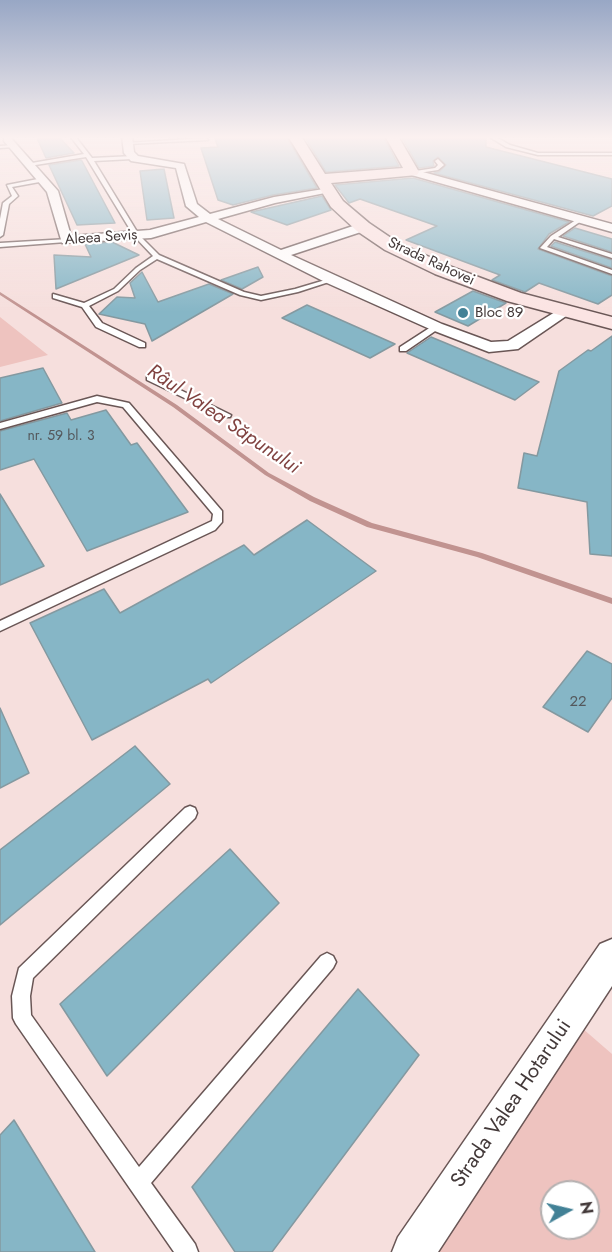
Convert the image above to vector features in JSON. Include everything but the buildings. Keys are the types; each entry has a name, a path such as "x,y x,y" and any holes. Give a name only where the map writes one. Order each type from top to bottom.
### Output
{"street":[{"path":"52,194 66,240"},
{"path":"189,194 192,206 209,219 332,280 437,327 489,347 512,346 565,312"},
{"name":"Aleea Seviș","path":"66,240 137,236 162,232 292,194"},
{"name":"Strada Rahovei","path":"330,194 342,210 391,246 442,270 514,297 612,323"},
{"path":"493,194 612,228"},
{"path":"280,254 363,226"},
{"name":"Strada Valea Hotarului","path":"413,1252 612,956"}],"lane":[{"path":"0,235 6,203 14,194"},
{"path":"111,194 137,236 157,256 242,294 261,298 296,291 332,280"},
{"path":"581,219 553,237 543,249 612,272"},
{"path":"553,237 612,256"},
{"name":"Aleea Seviș","path":"0,245 66,240"},
{"path":"85,305 116,290 138,269 157,256"},
{"path":"56,296 85,305 99,325 142,345"},
{"path":"403,349 437,327"},
{"path":"150,375 150,378 226,415"},
{"path":"0,426 97,399 126,405 218,513 217,522 211,527 0,627"},
{"path":"187,1252 22,1018 21,996 25,974 190,813"},
{"path":"138,1183 327,962"}],"shaded area":[{"path":"0,317 48,355 0,367"},
{"path":"582,1028 612,1054 612,1252 437,1252"}],"waterway":[{"name":"Râul Valea Săpunului","path":"0,293 175,406 267,474 312,499 370,525 479,555 612,601"}],"place":[{"name":"Bloc 89","path":"463,313"}]}
